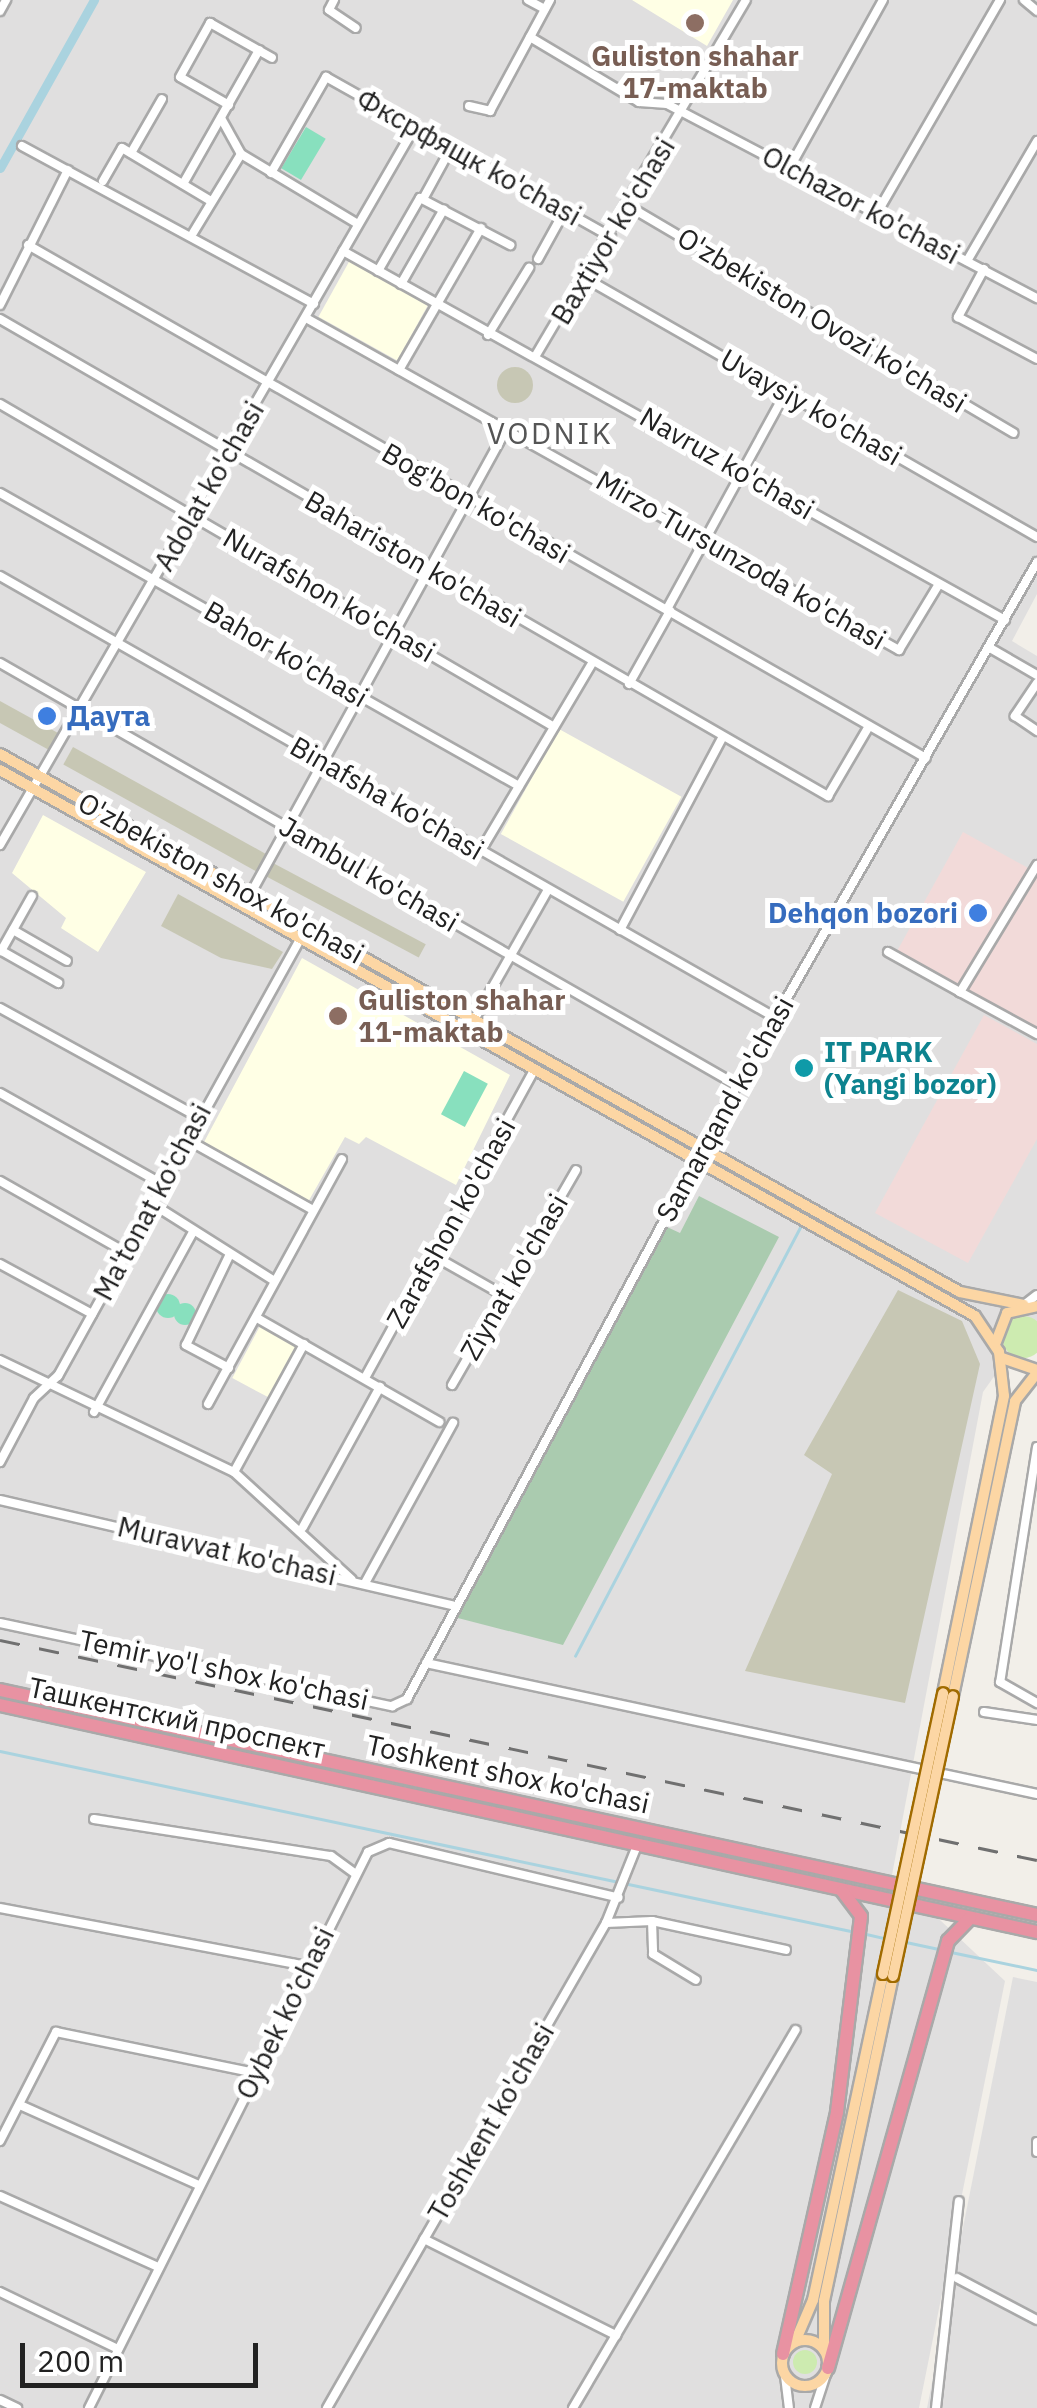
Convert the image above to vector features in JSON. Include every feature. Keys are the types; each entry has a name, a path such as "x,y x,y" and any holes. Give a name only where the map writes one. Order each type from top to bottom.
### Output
{"highway":[{"name":"Toshkent shox ko'chasi","path":"0,1690 1037,1915"},
{"name":"Ташкентский проспект","path":"0,1704 637,1847"},
{"name":"Toshkent shox ko'chasi","path":"637,1847 1037,1932"},
{"path":"783,2354 837,2112 860,1922 840,1890"},
{"path":"828,2368 948,1940 970,1918"}],"main road":[{"name":"O'zbekiston shox ko'chasi","path":"0,754 703,1149 797,1206"},
{"name":"O'zbekiston shox ko'chasi","path":"0,770 696,1161 797,1206"},
{"path":"797,1206 971,1297 1037,1306"},
{"path":"824,1221 966,1309 1012,1367 1037,1371 1015,1402 813,2300 796,2342 783,2354 785,2376 808,2386 828,2368 824,2301 888,1975"},
{"path":"948,1694 1004,1396 1000,1322 1024,1305"},
{"path":"796,2342 824,2350"}],"street":[{"path":"0,11 6,0"},
{"path":"334,0 328,10 356,28"},
{"path":"469,106 490,111 547,4 528,0"},
{"name":"Baxtiyor ko'chasi","path":"536,355 630,206 746,0"},
{"path":"790,166 883,0"},
{"path":"878,214 1000,0"},
{"path":"1024,0 1037,11"},
{"path":"229,105 180,77 210,23 272,58"},
{"name":"Olchazor ko'chasi","path":"530,37 639,102 684,113 1037,298"},
{"path":"183,184 259,50"},
{"name":"Фксрфящк ko'chasi","path":"271,174 326,78 611,237"},
{"path":"131,153 162,99"},
{"path":"222,118 241,154 358,224"},
{"name":"Adolat ko'chasi","path":"0,845 416,125"},
{"path":"967,261 1037,141"},
{"path":"22,146 68,170 103,181 314,304"},
{"path":"378,271 452,146"},
{"path":"103,181 122,148 211,200"},
{"path":"193,232 241,154"},
{"path":"0,305 68,170"},
{"path":"421,198 510,246"},
{"name":"O'zbekiston Ovozi ko'chasi","path":"630,206 1013,432"},
{"path":"401,284 444,209"},
{"path":"538,259 565,210"},
{"path":"399,370 481,228"},
{"name":"Bog'bon ko'chasi","path":"28,245 926,758"},
{"name":"Navruz ko'chasi","path":"343,252 488,335 536,355 744,470 1005,620"},
{"path":"488,335 530,268"},
{"path":"984,269 958,317 1037,359"},
{"name":"Uvaysiy ko'chasi","path":"586,278 1037,537"},
{"name":"Mirzo Tursunzoda ko'chasi","path":"306,318 708,538 898,650 939,584"},
{"name":"Bahariston ko'chasi","path":"0,319 429,570 828,796 869,726"},
{"path":"629,684 786,392"},
{"name":"Nurafshon ko'chasi","path":"0,404 554,726"},
{"path":"251,893 508,428"},
{"name":"Bahor ko'chasi","path":"0,492 519,786"},
{"name":"Samarqand ko'chasi","path":"426,1663 738,1085 1037,562"},
{"name":"Binafsha ko'chasi","path":"0,576 776,1018"},
{"path":"990,648 1037,675"},
{"path":"480,852 592,662"},
{"name":"Jambul ko'chasi","path":"0,663 738,1085"},
{"path":"1037,683 1015,716 1037,731"},
{"path":"620,930 722,738"},
{"path":"960,992 1037,866"},
{"path":"474,1020 548,890"},
{"path":"32,896 1,951 58,984"},
{"path":"13,930 67,961"},
{"name":"Ma'tonat ko'chasi","path":"0,1462 3,1448 92,1314 300,938"},
{"path":"888,952 1037,1034"},
{"path":"0,1008 198,1117"},
{"name":"Zarafshon ko'chasi","path":"366,1376 534,1069"},
{"path":"0,1092 162,1184"},
{"path":"186,1139 311,1209"},
{"path":"208,1404 257,1318 311,1209 342,1159"},
{"name":"Ziynat ko'chasi","path":"452,1385 576,1170"},
{"path":"0,1180 125,1252"},
{"path":"151,1203 273,1280"},
{"path":"94,1412 192,1232"},
{"path":"229,1368 186,1344 230,1254"},
{"path":"434,1256 503,1296"},
{"path":"0,1264 92,1314"},
{"path":"1024,1305 1037,1295"},
{"path":"257,1318 366,1376 439,1422"},
{"path":"234,1472 304,1344"},
{"path":"0,1360 94,1412 234,1472 302,1527 351,1579"},
{"path":"302,1527 380,1387"},
{"path":"365,1582 453,1423"},
{"path":"1037,1446 1000,1682 1037,1703"},
{"name":"Muravvat ko'chasi","path":"0,1500 365,1582 454,1606"},
{"name":"Temir yo'l shox ko'chasi","path":"0,1623 392,1706 426,1663"},
{"path":"426,1663 1037,1794"},
{"path":"984,1712 1037,1720"},
{"path":"94,1818 332,1856 356,1874"},
{"name":"Toshkent ko'chasi","path":"327,2408 606,1923 629,1873 641,1829"},
{"name":"Oybek ko’chasi","path":"89,2408 306,1966 368,1852 389,1843 621,1894"},
{"path":"0,1908 306,1966"},
{"path":"606,1923 652,1922 786,1950"},
{"path":"652,1922 653,1954 696,1980"},
{"path":"573,2408 796,2030"},
{"path":"0,2141 56,2032 256,2073"},
{"path":"20,2105 199,2185"},
{"path":"1037,2142 1037,2152"},
{"path":"0,2196 158,2267"},
{"path":"936,2408 957,2278 959,2200"},
{"path":"424,2239 616,2336"},
{"path":"957,2278 1037,2320"},
{"path":"0,2292 118,2350"},
{"path":"815,2408 828,2368"},
{"path":"785,2376 788,2408"},
{"path":"0,2400 16,2408"}],"shaded area":[{"path":"0,0 1037,0 1037,594 1012,641 1037,656 1037,1331 1027,1330 983,1392 892,1875 1005,1981 919,2408 0,2408"},
{"name":"Guliston shahar 17-maktab","path":"632,0 733,0 707,46"},
{"path":"350,260 429,304 397,360 318,317"},
{"path":"515,367 528,372 533,385 528,398 515,403 502,398 497,385 502,372"},
{"path":"0,701 58,733 49,750 0,723"},
{"path":"559,729 681,797 623,902 501,834"},
{"path":"73,747 266,854 257,872 63,764"},
{"path":"43,815 146,872 98,952 61,928 66,918 12,873"},
{"name":"Dehqon bozori","path":"963,832 1037,873 1037,1030 896,953"},
{"path":"273,863 426,944 419,957 266,876"},
{"path":"178,894 283,952 272,969 221,958 161,926"},
{"name":"Guliston shahar 11-maktab","path":"302,958 510,1075 456,1185 366,1137 359,1144 345,1137 308,1202 203,1144"},
{"path":"984,1015 1037,1044 1037,1139 968,1263 875,1213"},
{"path":"699,1196 779,1237 563,1645 454,1617 667,1227 680,1233"},
{"path":"898,1290 962,1321 980,1364 905,1703 745,1671 832,1474 804,1455"},
{"path":"260,1326 298,1346 270,1398 232,1378"},
{"path":"1013,1977 1037,1982 1037,2408 927,2408"}],"green space":[{"path":"306,127 326,139 301,180 281,168"},
{"path":"464,1071 488,1084 465,1127 441,1114"},
{"path":"168,1294 177,1297 177,1315 168,1318 159,1315 156,1306 159,1297"},
{"path":"185,1303 193,1306 193,1322 185,1325 177,1322 174,1314 177,1306"},
{"path":"1023,1316 1038,1322 1044,1337 1038,1352 1023,1358 1008,1352 1002,1337 1008,1322"},
{"path":"805,2350 817,2362 805,2374 793,2362"}],"waterway":[{"path":"0,168 94,0"},
{"path":"575,1656 801,1225"},
{"path":"0,1751 855,1932"},
{"path":"862,1933 889,1939"},
{"path":"906,1942 938,1949"},
{"path":"951,1952 1037,1970"}],"railway":[{"path":"0,1640 1037,1860"}],"place":[{"name":"Guliston shahar 17-maktab","path":"695,23"},
{"name":"Даута","path":"47,716"},
{"name":"Dehqon bozori","path":"978,913"},
{"name":"Guliston shahar 11-maktab","path":"338,1016"},
{"name":"IT PARK (Yangi bozor)","path":"804,1068"}],"district":[{"name":"VODNIK","path":"550,433"}]}
